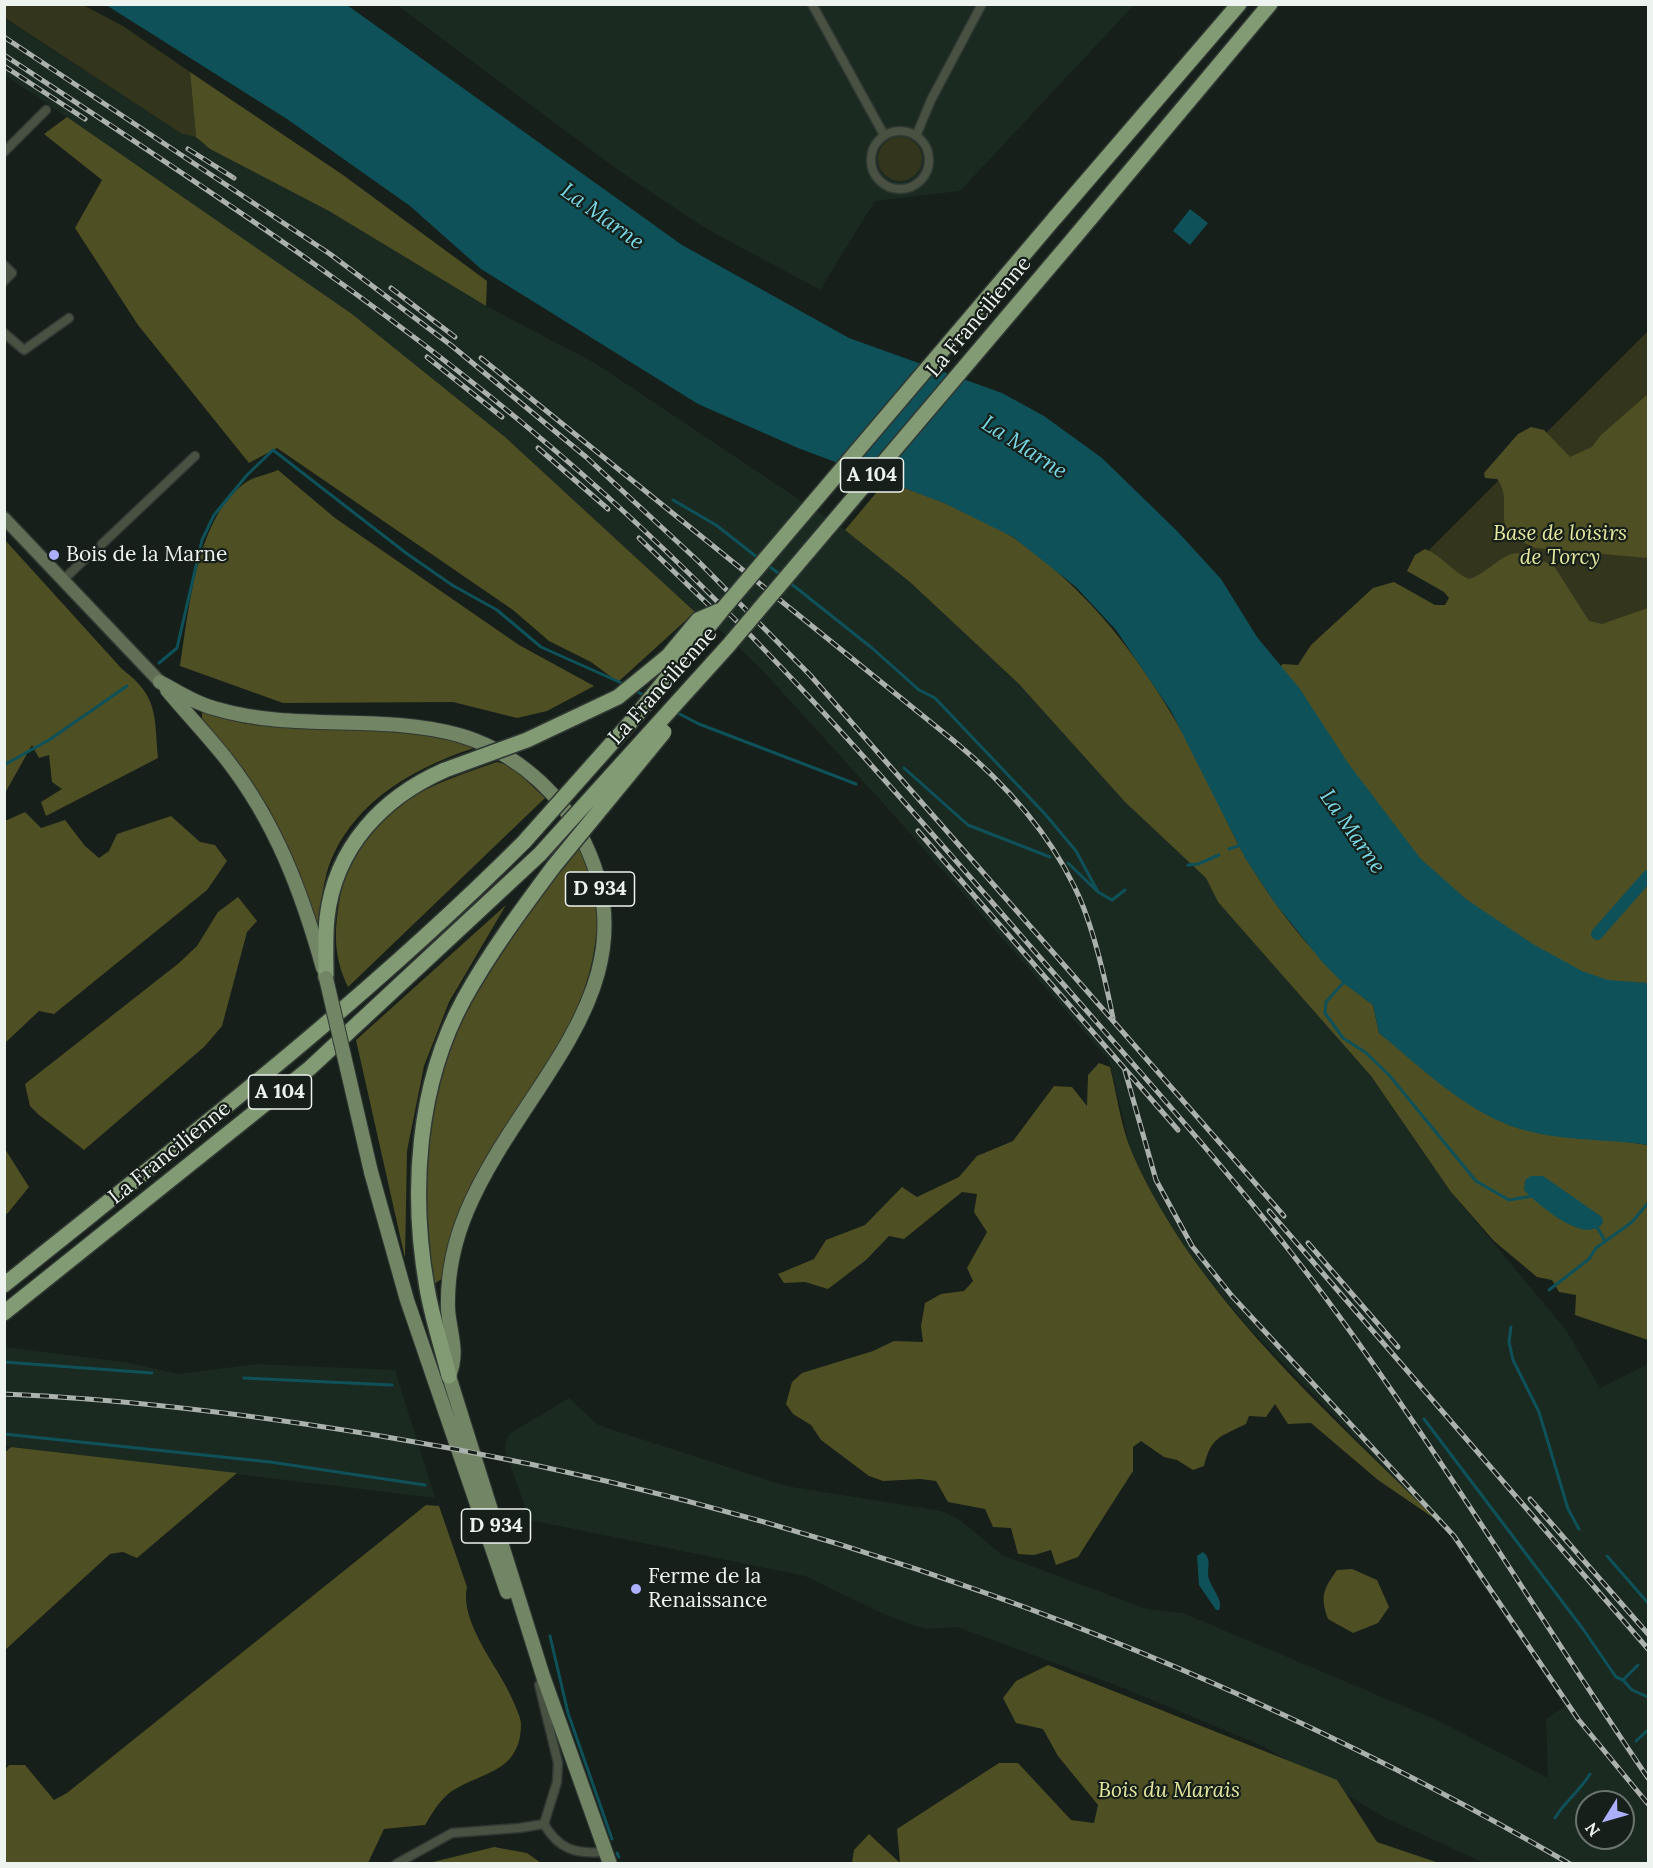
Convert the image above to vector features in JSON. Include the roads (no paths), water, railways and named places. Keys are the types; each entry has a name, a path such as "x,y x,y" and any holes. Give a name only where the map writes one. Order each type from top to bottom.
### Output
{"highway":[{"name":"La Francilienne","path":"4,1285 353,1000 459,907 524,842 636,716 722,610 1239,4"},
{"name":"La Francilienne","path":"4,1312 310,1068 540,854 669,712 1074,238 1270,4"},
{"path":"326,978 327,917 344,860 363,829 400,794 445,770 527,740 618,697 668,656 698,620 722,610"},
{"path":"450,1376 427,1288 419,1230 418,1181 422,1135 437,1068 449,1032 464,1000 516,918 554,866 665,731 669,712"}],"main road":[{"path":"4,518 160,682"},
{"name":"D 934","path":"160,682 228,761 272,829 291,868 307,912 326,978 371,1172 407,1300 539,1685 593,1834 607,1858"},
{"name":"D 934","path":"160,682 215,709 251,717 291,721 409,725 460,735 505,754 522,767 566,811 585,842 597,874 603,910 605,939 598,976 585,1013 565,1051 504,1140 466,1213 454,1249 448,1282 448,1312 456,1360 450,1376 543,1676 607,1858"}],"street":[{"path":"812,4 884,135"},
{"path":"916,136 981,4"},
{"path":"4,152 46,110"},
{"path":"900,131 916,136 928,152 927,172 914,186 894,190 885,186 872,171 872,150 884,135 900,131"},
{"path":"4,265 12,273 4,280"},
{"path":"4,333 24,350 69,318"},
{"path":"102,544 195,456"},
{"path":"63,580 86,559"},
{"path":"539,1685 558,1763 557,1782 544,1824 553,1839 571,1851 607,1858"},
{"path":"396,1863 453,1833 544,1824"}],"water":[{"name":"La Marne","path":"106,5 347,5 682,245 849,338 1002,393 1044,416 1102,458 1178,532 1221,579 1257,637 1300,689 1348,763 1420,858 1466,899 1533,944 1582,971 1608,980 1648,983 1648,1145 1544,1135 1511,1126 1475,1109 1425,1072 1379,1033 1373,1005 1343,983 1323,963 1275,903 1245,858 1171,711 1116,630 1076,587 1013,537 944,503 798,448 698,404 481,269 410,206 287,119"},
{"path":"1190,209 1208,223 1190,245 1173,231"},
{"path":"1531,1176 1543,1176 1602,1217 1603,1223 1595,1229 1585,1230 1550,1213 1524,1190 1525,1180"},
{"path":"1203,1552 1209,1561 1208,1575 1219,1599 1219,1610 1216,1610 1199,1585 1197,1556"}],"waterway":[{"path":"159,663 177,648 202,540 214,515 247,475 273,450 406,553 452,585 497,610 541,647 626,685"},
{"path":"673,500 716,525 758,558"},
{"path":"766,564 782,576"},
{"path":"789,582 872,648 919,690 935,698 1045,814 1076,851 1098,892"},
{"path":"4,765 49,740 127,686"},
{"path":"634,690 647,697"},
{"path":"674,711 699,724 856,784"},
{"path":"904,768 968,825 1050,857"},
{"path":"1229,849 1241,845"},
{"path":"1188,865 1198,864 1219,855"},
{"path":"1068,863 1098,892 1112,900 1125,890"},
{"path":"1597,934 1648,876"},
{"path":"1345,981 1326,1002 1325,1013 1343,1038 1365,1052 1389,1075 1476,1181 1509,1200 1533,1196"},
{"path":"1549,1290 1589,1259 1596,1248 1632,1222 1648,1203"},
{"path":"1596,1225 1605,1241"},
{"path":"1511,1327 1509,1342 1513,1360 1539,1412 1568,1509 1579,1529"},
{"path":"4,1362 152,1373"},
{"path":"244,1378 392,1385"},
{"path":"1424,1419 1583,1629 1616,1677 1623,1680"},
{"path":"4,1434 270,1462 425,1485"},
{"path":"1607,1556 1648,1603"},
{"path":"550,1636 568,1713 612,1839"},
{"path":"1638,1665 1623,1680 1632,1690 1648,1697"},
{"path":"1636,1741 1648,1730"},
{"path":"1555,1818 1590,1774"},
{"path":"617,1853 619,1857"}],"tunnel":[{"path":"85,559 102,544"}],"railway":[{"path":"4,37 330,254 452,346 586,457 698,561 810,675 1284,1216"},
{"path":"4,55 227,203 443,359 581,473 642,528 757,642 923,823 1149,1082 1303,1268 1419,1430 1648,1778"},
{"path":"4,66 85,119"},
{"path":"188,149 234,178"},
{"path":"391,288 455,337"},
{"path":"427,357 502,417"},
{"path":"481,358 954,741 1006,789 1050,845 1081,900 1102,968 1113,1018"},
{"path":"538,448 608,509"},
{"path":"639,538 717,613"},
{"path":"918,831 1178,1130"},
{"path":"1125,1071 1156,1180 1192,1246 1232,1296 1454,1536 1578,1719 1648,1804"},
{"path":"1269,1211 1648,1649"},
{"path":"1308,1243 1398,1347"},
{"path":"4,1394 190,1409 375,1435 532,1464 687,1501 840,1545 992,1595 1140,1652 1287,1716 1430,1787 1570,1864"},
{"path":"1530,1499 1648,1634"}],"place":[{"name":"Bois de la Marne","path":"54,555"},
{"name":"Ferme de la Renaissance","path":"636,1589"}],"park label":[{"name":"Base de loisirs de Torcy","path":"1560,546"},
{"name":"Bois du Marais","path":"1169,1791"}]}
